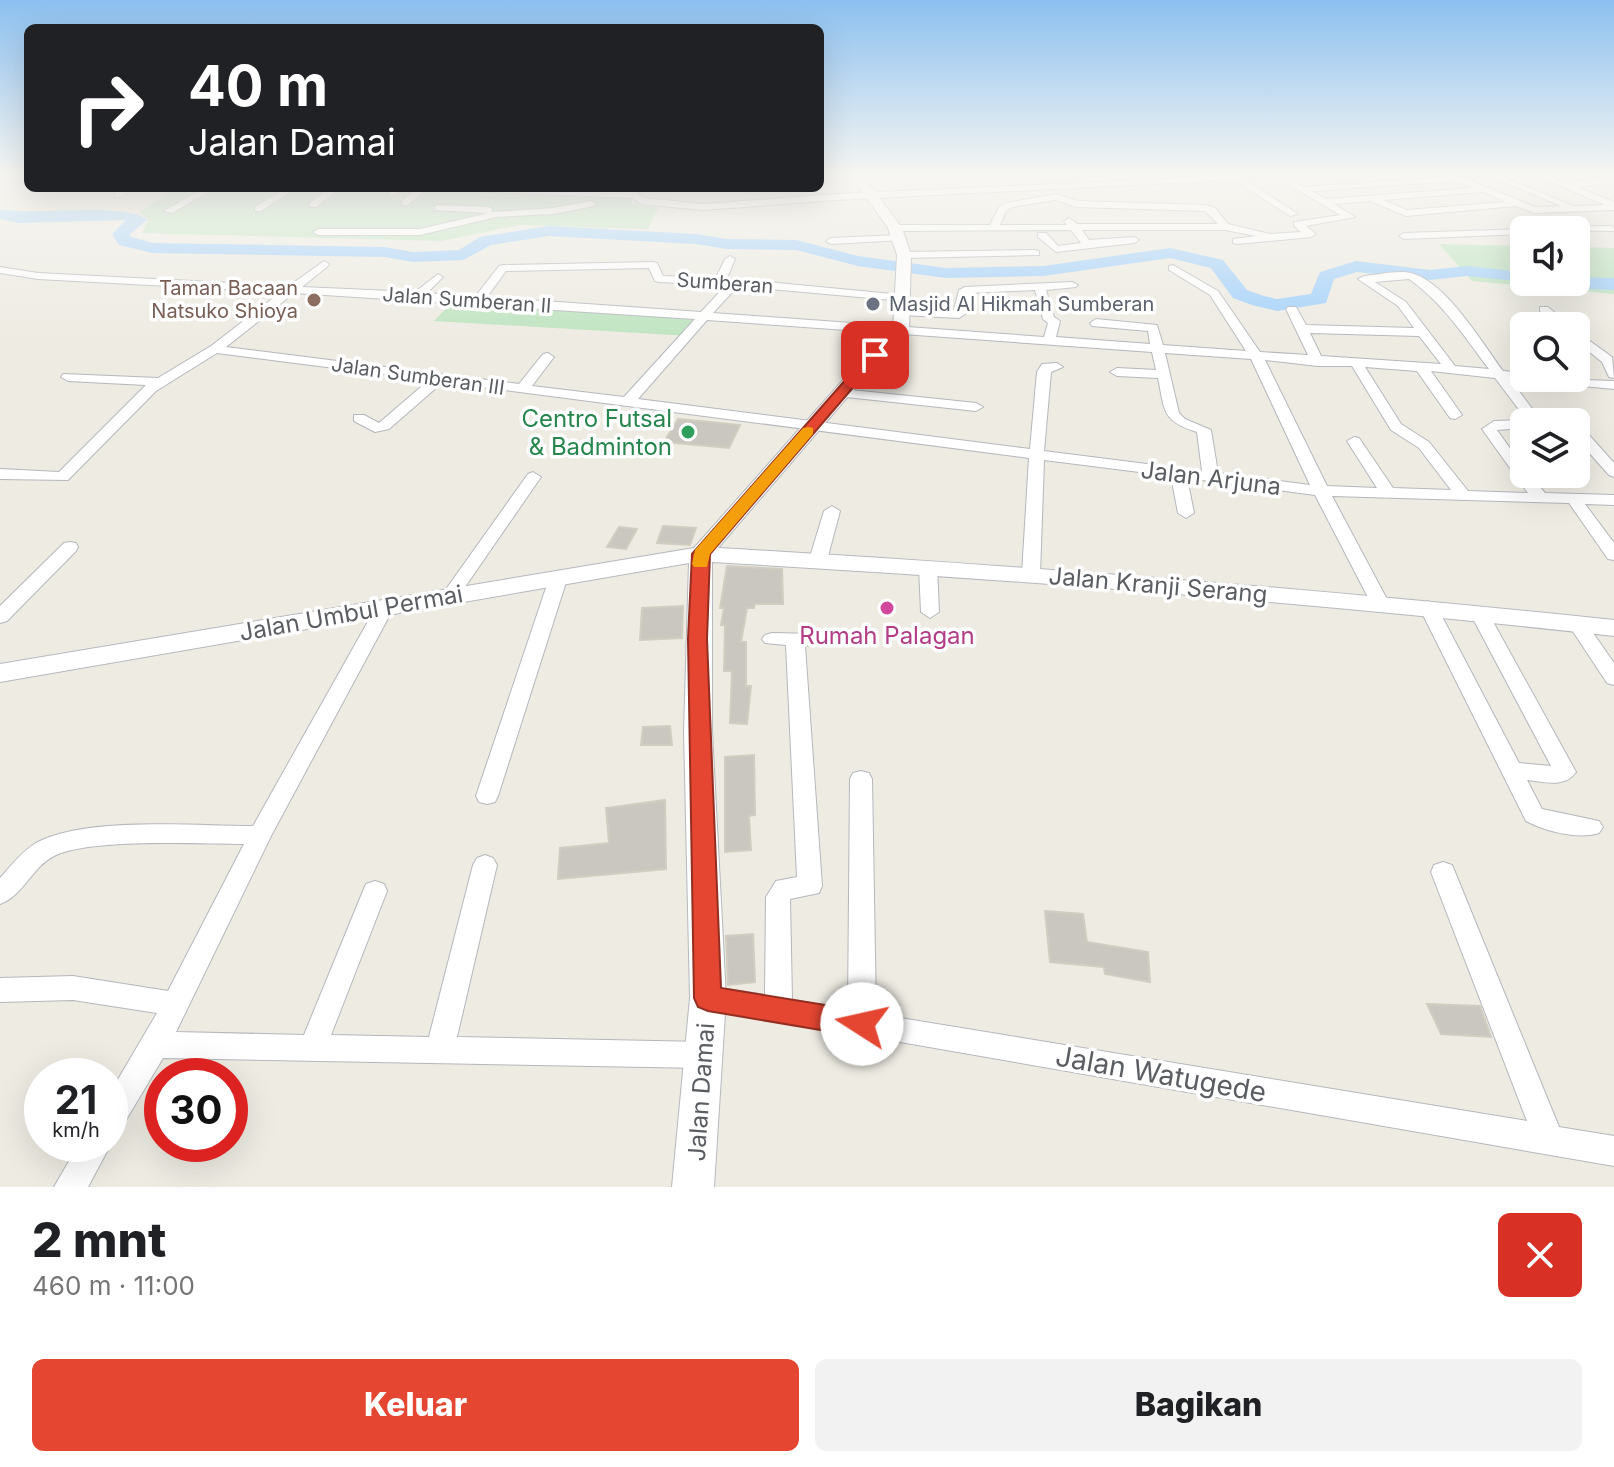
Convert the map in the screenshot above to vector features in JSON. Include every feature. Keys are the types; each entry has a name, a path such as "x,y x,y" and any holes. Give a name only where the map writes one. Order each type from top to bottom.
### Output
{"main road":[{"path":"701,554 842,393 902,313 904,265 897,233"},
{"name":"Jalan Kranji Serang","path":"701,554 1031,574 1428,607 1614,628"},
{"name":"Jalan Umbul Permai","path":"0,673 701,554"},
{"name":"Jalan Damai","path":"693,1187 708,998 698,731 701,554"}],"street":[{"path":"318,232 423,231"},
{"path":"831,241 923,231"},
{"path":"1077,231 1086,243"},
{"path":"1252,231 1269,237"},
{"path":"1237,241 1311,234 1307,231"},
{"path":"1404,236 1510,231"},
{"path":"1042,235 1056,249 1086,243 1134,240"},
{"path":"904,265 1035,253 1029,244"},
{"path":"720,281 730,259"},
{"path":"0,474 63,477 159,382 215,349 324,264"},
{"name":"Sumberan","path":"478,301 500,270 511,266 648,264 656,266 659,279 735,282 902,313"},
{"name":"Jalan Sumberan II","path":"0,268 33,275 296,288 704,318 902,313"},
{"path":"1173,268 1214,293 1257,357 1321,491 1380,603"},
{"path":"418,296 438,277"},
{"path":"1451,369 1402,304 1364,279 1415,278 1450,309 1524,408"},
{"path":"626,404 735,282"},
{"path":"902,313 961,314 965,290 1072,285"},
{"path":"1040,287 1049,319 1054,321 1049,342"},
{"path":"1292,309 1318,362"},
{"path":"1544,309 1548,312"},
{"path":"902,313 1049,342 1510,375"},
{"path":"1096,323 1152,327 1176,419 1204,430 1211,478"},
{"path":"1303,329 1425,332"},
{"path":"1590,345 1610,360 1614,374"},
{"name":"Jalan Sumberan III","path":"215,349 811,428"},
{"path":"521,390 548,357"},
{"path":"1357,364 1396,427 1424,445 1464,496"},
{"path":"1031,574 1033,494 1044,372 1047,367 1057,367"},
{"path":"1422,368 1455,415"},
{"path":"1117,372 1165,375"},
{"path":"68,377 159,382"},
{"path":"359,418 375,428 384,426 439,379"},
{"path":"1590,383 1614,385"},
{"path":"842,393 976,407"},
{"path":"1510,424 1494,425 1489,429 1510,461"},
{"name":"Jalan Arjuna","path":"811,428 1321,491 1614,500"},
{"path":"1354,441 1389,494"},
{"path":"1590,445 1614,472"},
{"path":"1178,474 1186,513"},
{"path":"450,596 533,477"},
{"path":"1532,488 1540,497"},
{"path":"1573,498 1614,555"},
{"path":"818,560 832,511"},
{"path":"0,617 70,547"},
{"path":"928,567 930,612"},
{"path":"487,796 559,576"},
{"path":"1428,607 1536,817 1591,827"},
{"path":"128,1090 155,1045 260,835 384,609"},
{"path":"1479,613 1565,772 1561,775 1512,771"},
{"path":"1577,624 1614,678"},
{"path":"772,639 805,640 810,886 785,888 778,897 778,1010"},
{"path":"861,779 862,1024"},
{"path":"0,894 44,850 62,842 126,837 260,835"},
{"path":"440,1050 485,865"},
{"path":"1443,872 1549,1140"},
{"path":"312,1048 375,891"},
{"path":"0,990 73,988 175,1004"},
{"name":"Jalan Watugede","path":"708,998 1614,1151"},
{"path":"155,1045 704,1055"},
{"path":"70,1187 85,1162"}],"green space":[{"path":"143,231 488,231 441,241"},
{"path":"1439,244 1510,246 1510,284 1472,281"},
{"path":"1590,247 1614,248 1614,294 1590,292"},
{"path":"455,299 704,318 690,336 434,321"}],"building":[{"path":"678,419 740,425 729,448 664,442"},
{"path":"663,526 696,528 690,545 657,543"},
{"path":"619,527 637,529 626,549 607,547"},
{"path":"727,566 782,569 783,604 755,604 754,608 747,608 741,642 746,642 746,686 751,686 747,724 730,723 732,671 724,671 725,625 721,625 724,608 720,608"},
{"path":"683,606 682,638 640,640 642,608"},
{"path":"670,726 672,745 641,745 643,727"},
{"path":"754,755 755,815 749,816 751,850 725,852 725,757"},
{"path":"665,800 666,869 558,879 560,848 609,843 606,808"},
{"path":"1045,911 1083,914 1087,942 1148,952 1150,982 1105,974 1104,967 1050,962"},
{"path":"753,934 755,982 728,985 726,936"},
{"path":"1427,1004 1480,1006 1491,1037 1441,1034"}],"waterway":[{"path":"124,231 120,234 125,241 153,248 385,252 413,257 463,255 486,241 547,231"},
{"path":"556,231 696,239 727,244 796,245 858,261 946,273 1043,271 1170,253 1217,264 1240,294 1277,305 1319,299 1326,276 1356,266 1430,275 1467,271 1510,276"},
{"path":"1590,283 1614,284"}],"slow traffic":[{"path":"701,564 701,554 808,431"}],"place":[{"name":"Taman Bacaan Natsuko Shioya","path":"314,300"},
{"name":"Masjid Al Hikmah Sumberan","path":"873,304"},
{"name":"Centro Futsal & Badminton","path":"688,432"},
{"name":"Rumah Palagan","path":"887,608"}],"route":[{"path":"862,1024 708,998 704,956 698,639 701,554 875,355"}]}
